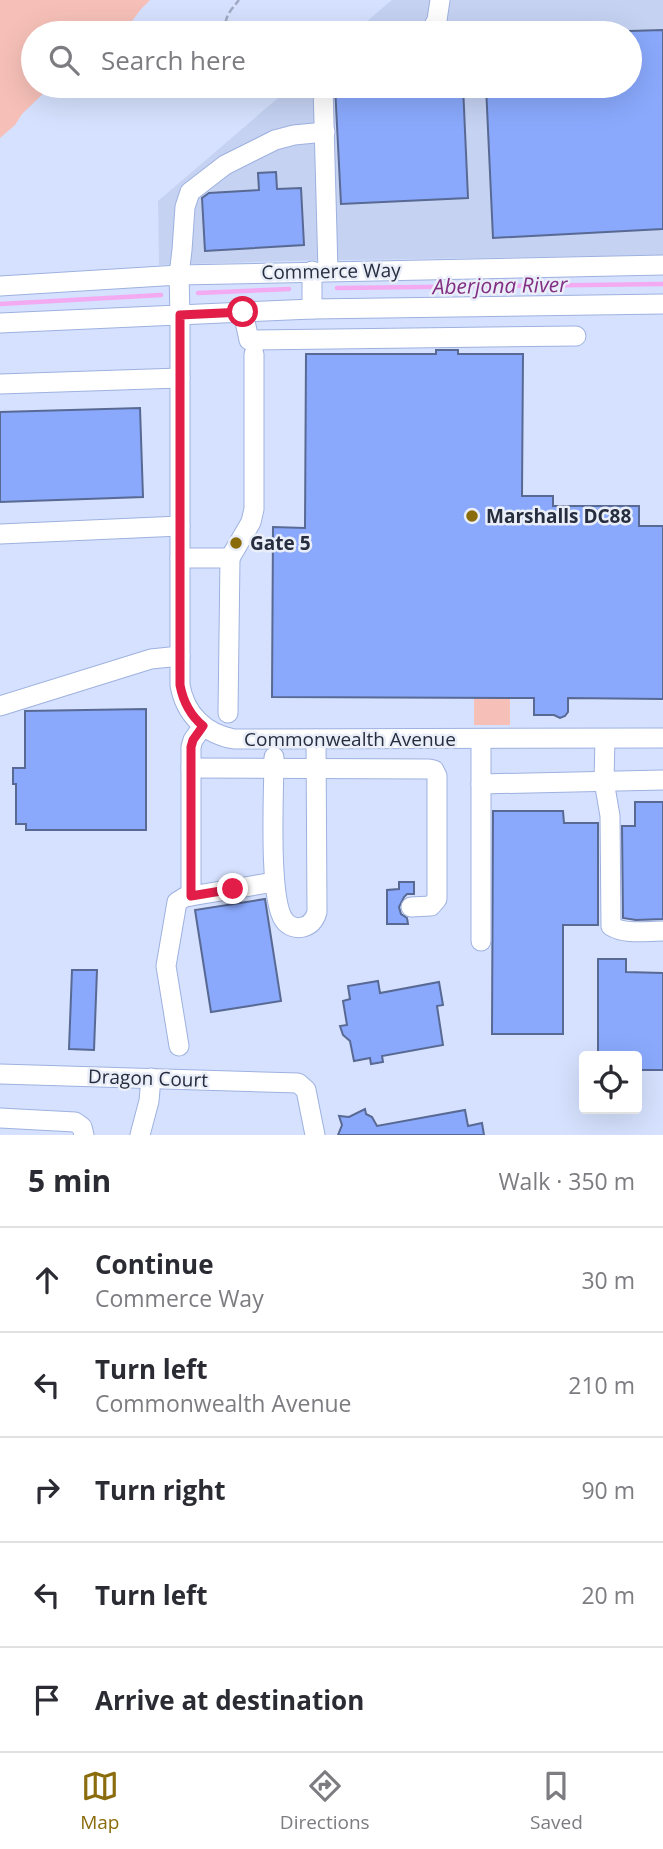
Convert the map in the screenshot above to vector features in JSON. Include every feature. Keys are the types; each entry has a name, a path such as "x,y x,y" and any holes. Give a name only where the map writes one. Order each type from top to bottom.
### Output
{"street":[{"path":"436,21 440,0"},
{"path":"312,309 320,271 325,132 323,98"},
{"path":"191,896 192,743 203,726 192,714 180,685 179,275 185,207 190,192 225,165 275,140 325,132"},
{"name":"Commerce Way","path":"0,286 179,275 663,265"},
{"name":"Commerce Way","path":"0,323 312,309 663,304"},
{"path":"289,310 292,339"},
{"path":"243,312 249,340 576,335"},
{"path":"229,713 230,558 254,513 254,354"},
{"path":"0,384 180,378"},
{"path":"0,534 180,526"},
{"path":"180,558 230,558"},
{"path":"0,706 151,659 180,656"},
{"name":"Commonwealth Avenue","path":"203,726 228,738 663,738"},
{"path":"274,739 275,882 281,914 286,923 300,928 312,922 317,912 316,739"},
{"path":"481,739 481,941"},
{"path":"605,739 604,781 610,816 611,926 628,931 663,931"},
{"path":"191,768 429,769 436,772 437,899 431,906 411,907"},
{"path":"481,784 663,780"},
{"path":"179,1046 166,966 175,904 180,899 191,896 275,882"},
{"name":"Dragon Court","path":"0,1074 295,1083 306,1090 315,1135"},
{"path":"140,1135 150,1098 151,1078"},
{"path":"0,1118 75,1122 81,1125 84,1135"}],"path":[{"path":"226,21 239,0"}],"shaded area":[{"path":"0,0 150,0 132,21 21,21 21,98 39,98 0,138"},
{"path":"392,0 663,0 663,255 159,265 158,201 278,98 642,98 642,21 367,21"},
{"path":"474,698 510,698 510,725 474,725"}],"building":[{"path":"663,30 663,229 493,238 487,98 642,98 642,31"},
{"path":"336,98 464,98 468,198 341,204"},
{"path":"276,172 277,189 301,188 304,245 205,251 202,198 209,193 259,190 258,173"},
{"name":"Marshalls DC88","path":"436,350 458,350 458,354 523,354 522,496 553,496 553,506 639,506 639,526 663,526 663,699 568,698 568,712 560,718 554,715 534,715 534,698 272,697 273,527 305,528 306,354 436,354"},
{"path":"140,408 143,497 0,502 0,412"},
{"path":"146,709 146,830 26,830 26,824 16,824 16,784 13,784 13,768 25,768 25,711"},
{"path":"635,802 663,802 663,919 623,918 622,826 635,826"},
{"path":"493,811 563,811 564,823 598,823 598,925 563,925 563,1034 492,1034"},
{"path":"399,882 414,882 414,894 407,894 399,907 408,924 387,924 387,890 399,889"},
{"path":"265,899 281,1001 211,1012 195,910"},
{"path":"598,959 626,959 626,972 663,973 663,1070 642,1070 642,1051 598,1051"},
{"path":"72,970 97,970 94,1050 69,1049"},
{"path":"378,981 380,993 439,982 443,1005 437,1006 443,1045 382,1056 383,1062 371,1064 370,1058 354,1061 350,1041 343,1035 340,1026 347,1025 343,1001 350,999 348,986"},
{"path":"365,1109 377,1126 465,1110 468,1126 482,1123 484,1135 338,1135 342,1125 339,1116 349,1117"}],"waterway":[{"name":"Aberjona River","path":"337,288 663,284"},
{"name":"Aberjona River","path":"198,293 289,289"},
{"name":"Aberjona River","path":"0,304 161,295"}],"place":[{"name":"Marshalls DC88","path":"472,516"},
{"name":"Gate 5","path":"236,543"}],"route":[{"path":"233,889 191,896 191,747 203,726 188,709 180,685 180,315 243,312"}]}
